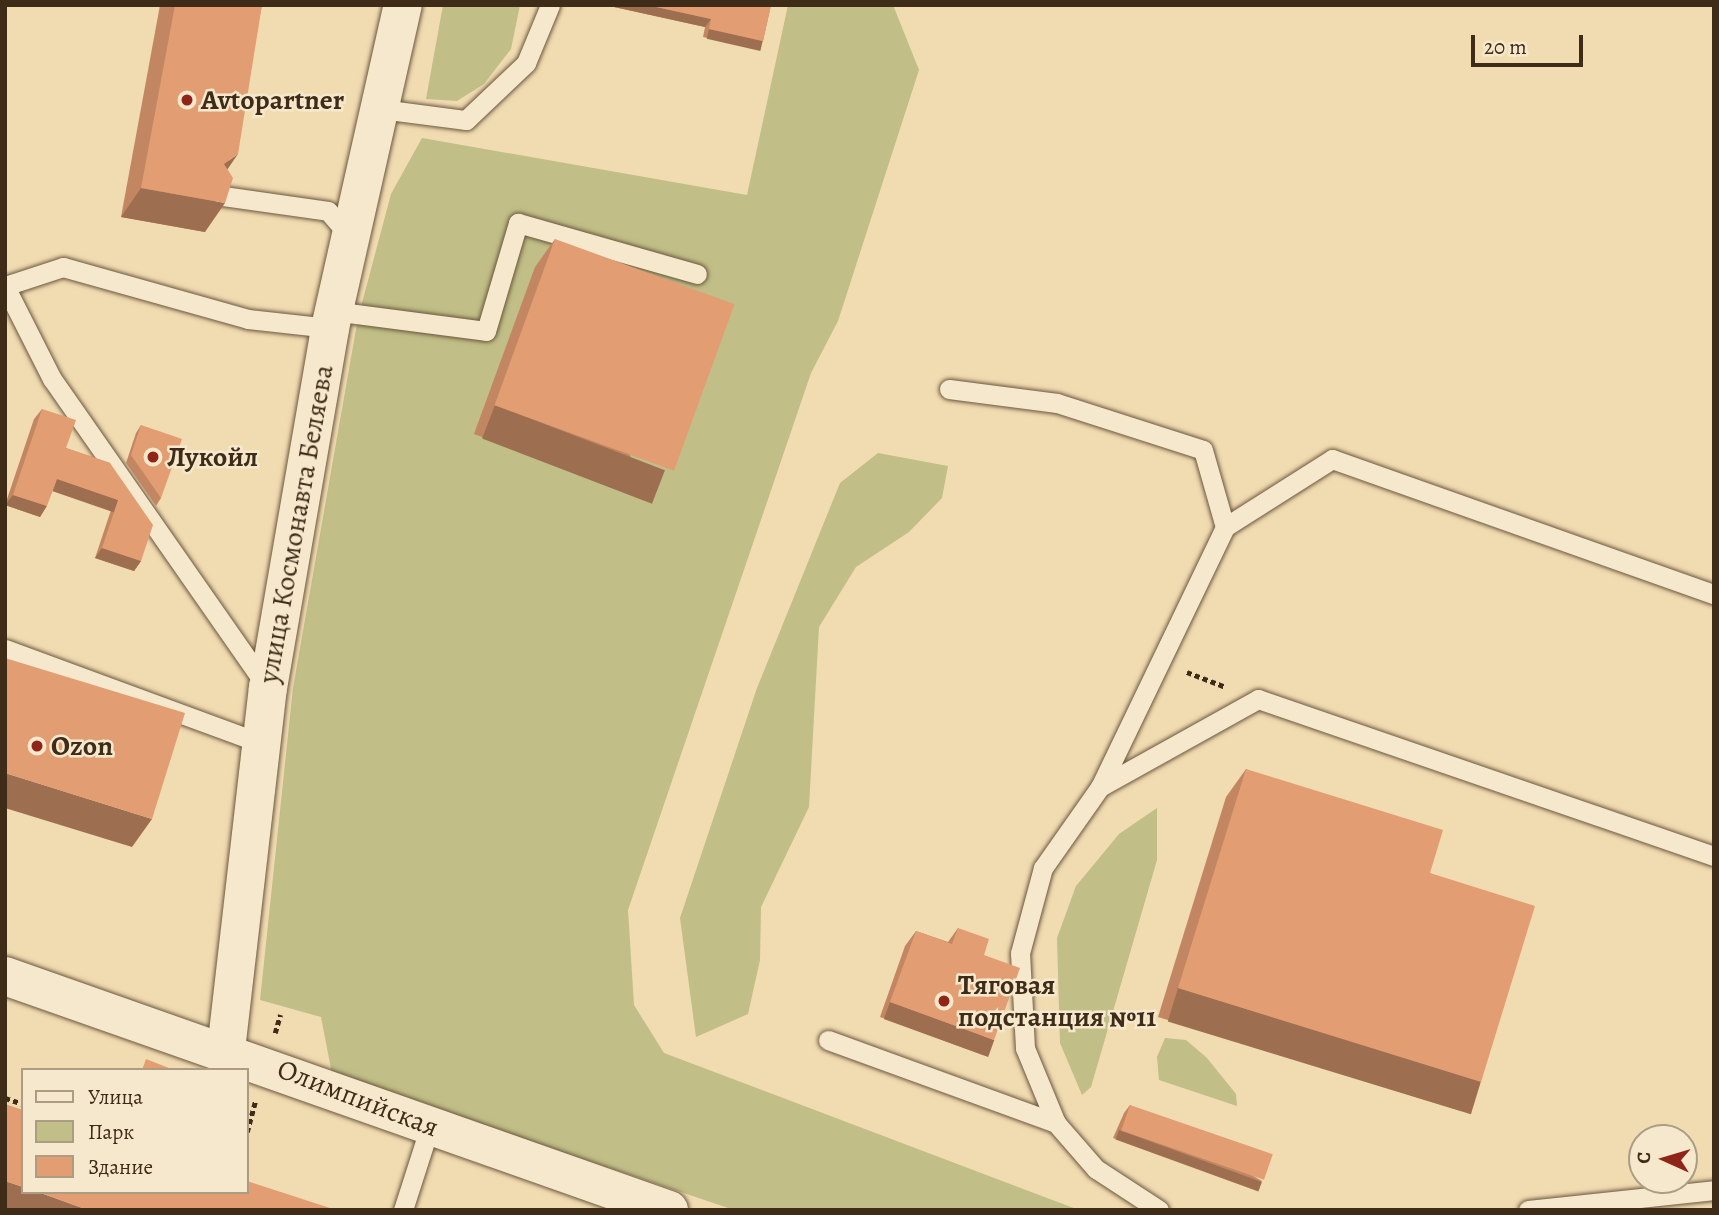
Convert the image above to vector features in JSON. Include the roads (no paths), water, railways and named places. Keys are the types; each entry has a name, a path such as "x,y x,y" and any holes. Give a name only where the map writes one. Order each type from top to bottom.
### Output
{"street":[{"name":"улица Космонавта Беляева","path":"226,1050 268,688 332,319 403,5"},
{"name":"Олимпийская","path":"5,976 226,1050 430,1126 669,1210"}],"lane":[{"path":"381,109 466,120 526,62 550,5"},
{"path":"216,195 328,211 350,236"},
{"path":"268,688 52,379 5,286 63,267 248,319 332,319 486,331 518,223 697,274"},
{"path":"949,389 1057,403 1203,450 1225,527"},
{"path":"1159,1210 1096,1170 1056,1123 1025,1048 1020,953 1043,868 1100,787 1225,527 1332,459 1714,594"},
{"path":"5,649 260,743"},
{"path":"1100,787 1258,699 1714,856"},
{"path":"828,1040 1056,1123"},
{"path":"403,1210 430,1126"},
{"path":"1528,1210 1714,1190"}],"place":[{"name":"Avtopartner","path":"187,100"},
{"name":"Лукойл","path":"153,457"},
{"name":"Ozon","path":"37,746"},
{"name":"Тяговая подстанция №11","path":"944,1001"}]}
